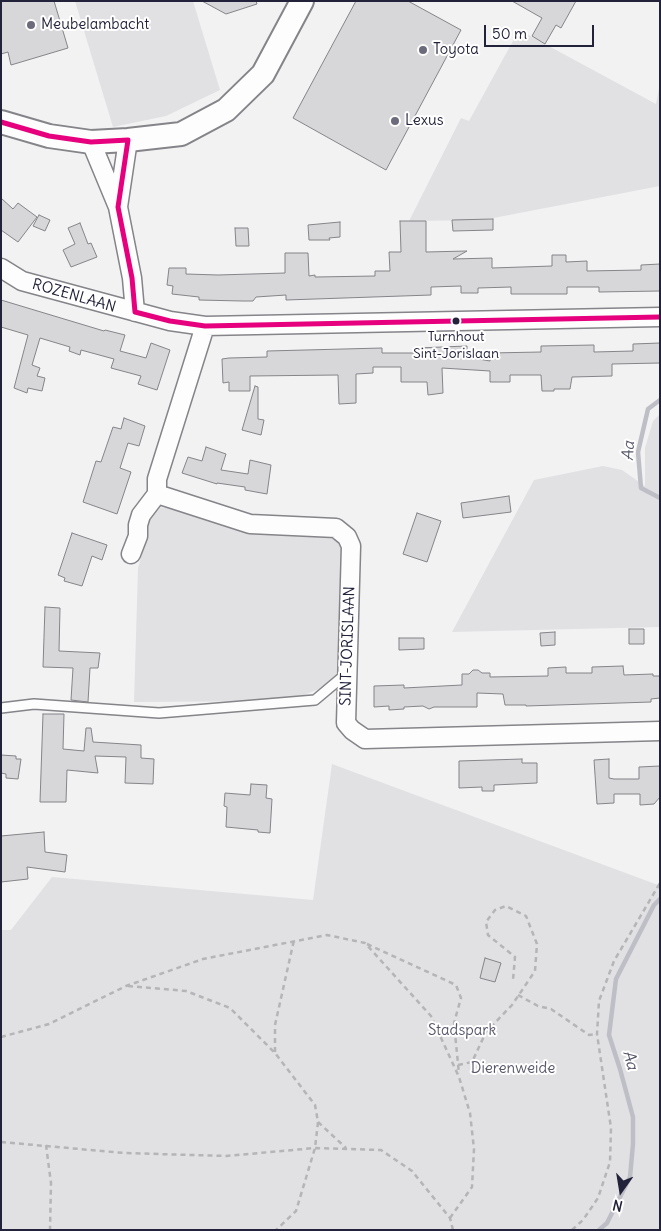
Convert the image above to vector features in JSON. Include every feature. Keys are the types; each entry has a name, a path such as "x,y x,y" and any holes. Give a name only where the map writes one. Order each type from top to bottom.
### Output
{"street":[{"path":"1,122 49,136 90,142 181,134 226,110 263,74 302,1"},
{"path":"118,208 128,140"},
{"path":"90,142 118,208 132,278 135,312"},
{"name":"ROZENLAAN","path":"1,268 22,281 170,321 204,326 660,317"},
{"path":"131,554 138,536 138,525 141,515 157,494 156,480 204,326"},
{"name":"SINT-JORISLAAN","path":"157,494 250,524 336,528 348,537 351,546 346,722 352,730 365,739 660,731"}],"lane":[{"path":"1,708 34,704 159,713 305,701 315,700 340,679 347,679"}],"path":[{"path":"572,1230 583,1220 598,1198 610,1162 611,1128 597,1034 599,1001 614,960 660,883"},
{"path":"458,1065 472,1062 486,1032 512,1005 535,971 537,944 526,916 506,906 495,910 486,922 488,935 515,957 513,980"},
{"path":"1,1037 50,1024 126,986 203,959 327,935 366,943 456,986 461,998 454,1023 459,1077"},
{"path":"275,1053 275,1025 294,940"},
{"path":"366,943 431,1016 459,1077 470,1113 474,1149 472,1187 450,1218"},
{"path":"126,986 186,991 230,1008 275,1053 315,1105 318,1122 315,1148 296,1211 276,1230"},
{"path":"518,995 538,1006 551,1009 589,1035 597,1034"},
{"path":"318,1122 348,1149"},
{"path":"1,1142 124,1153 226,1156 315,1148 381,1150 412,1171 450,1218 453,1230"},
{"path":"46,1146 51,1183 50,1230"}],"green space":[{"path":"75,1 193,1 220,90 166,116 113,127"},
{"path":"519,30 656,104 660,83 660,186 483,220 409,221 461,118 469,121"},
{"path":"660,414 660,627 452,632 534,480 603,466 622,470 645,486 645,448 653,421"},
{"path":"159,507 172,509 211,522 266,534 330,537 338,541 343,548 338,675 319,689 289,701 134,702 138,568 147,536 151,511"},
{"name":"Stadspark","path":"332,764 658,885 660,883 660,1230 1,1230 1,930 11,930 52,877 313,900"}],"building":[{"name":"Meubelambacht","path":"1,1 54,1 68,48 11,65 8,52 1,54"},
{"path":"202,1 256,1 257,4 226,14"},
{"path":"356,1 408,1 461,30 386,170 293,118"},
{"path":"512,1 576,1 561,28 556,25 545,44 532,36 542,18"},
{"path":"1,198 13,209 18,203 37,217 18,242 1,230"},
{"path":"39,215 50,220 45,231 33,226"},
{"path":"493,219 493,230 453,231 452,220"},
{"path":"400,221 426,221 426,252 467,251 453,259 492,258 492,268 552,266 552,255 566,255 566,262 587,261 587,271 641,270 641,265 660,264 660,291 599,292 599,287 567,287 567,294 511,294 511,287 478,288 478,293 461,293 461,286 431,287 431,295 286,300 286,295 256,297 253,301 242,301 199,300 199,297 172,294 173,286 167,285 169,268 186,268 186,274 285,273 285,253 308,253 309,276 375,276 375,271 390,271 389,252 401,252"},
{"path":"340,222 340,237 329,238 330,240 309,240 308,225"},
{"path":"80,223 88,244 91,243 97,257 71,267 63,250 75,244 68,228"},
{"path":"235,228 248,228 249,246 236,246"},
{"path":"1,300 104,331 125,335 120,351 146,358 151,343 170,350 157,390 138,384 141,376 111,368 114,359 81,350 80,355 69,351 70,347 40,338 32,365 40,368 37,376 45,378 42,391 28,388 27,393 14,388 28,335 1,327"},
{"path":"660,343 660,363 612,364 612,376 572,377 570,389 554,389 554,391 542,391 541,375 510,375 510,382 490,382 490,371 442,368 443,393 428,395 427,382 401,382 401,367 373,367 373,373 356,374 356,403 339,404 338,375 250,376 250,391 229,391 229,382 223,383 222,359 267,357 267,351 382,348 382,353 417,353 417,348 467,346 467,357 490,361 490,353 541,352 541,346 594,345 594,352 633,351 633,344"},
{"path":"255,386 258,387 258,419 264,420 261,435 242,430"},
{"path":"124,418 145,426 139,446 128,443 120,468 131,472 117,514 83,502 96,461 101,462 113,427 121,429"},
{"path":"206,447 226,454 221,470 248,474 250,460 271,465 267,494 245,490 245,487 217,484 182,473 188,457 202,461"},
{"path":"509,496 511,512 463,518 461,503"},
{"path":"417,513 441,521 427,562 403,554"},
{"path":"72,533 107,545 102,560 92,556 82,586 64,581 65,578 58,575"},
{"path":"45,607 60,608 59,651 100,653 98,668 90,668 88,702 71,700 73,668 43,667"},
{"path":"629,629 644,629 644,644 629,644"},
{"path":"555,632 555,645 541,646 540,633"},
{"path":"399,638 424,638 424,649 399,650"},
{"path":"623,666 624,675 653,674 653,676 660,676 660,698 651,699 651,702 526,706 505,705 503,694 477,693 477,707 434,707 429,709 423,706 389,710 389,706 374,707 374,686 404,685 404,688 462,685 462,674 469,674 473,670 490,673 490,677 548,676 548,668 566,667 566,673 592,673 592,667"},
{"path":"43,714 64,714 63,749 84,751 86,728 91,728 93,742 141,745 141,758 154,759 153,784 125,783 126,757 95,756 98,773 67,770 66,802 40,802"},
{"path":"1,755 16,756 16,759 21,759 18,779 6,778 6,774 1,773"},
{"path":"522,759 522,763 537,763 537,783 494,785 494,791 482,791 482,787 459,788 459,761"},
{"path":"609,759 609,778 614,779 639,779 639,767 660,766 660,797 654,804 640,805 640,794 614,794 614,803 597,804 594,760"},
{"path":"251,784 267,785 266,798 272,799 270,833 226,827 227,807 224,806 225,793 250,795"},
{"path":"44,832 45,852 67,855 65,872 27,867 28,879 1,882 1,836"},
{"path":"485,958 501,963 495,982 480,978"}],"waterway":[{"name":"Aa","path":"660,400 648,409 638,452 641,488 660,498"},
{"name":"Aa","path":"599,1230 607,1223 630,1177 633,1144 633,1117 609,1035 616,979 654,905 660,899"}],"transit line":[{"path":"1,122 49,136 91,142 128,140 118,207 132,278 135,312 170,321 205,326 660,317"}],"place":[{"name":"Meubelambacht","path":"31,25"},
{"name":"Toyota","path":"423,50"},
{"name":"Lexus","path":"395,121"},
{"name":"Turnhout Sint-Jorislaan","path":"456,321"}],"park label":[{"name":"Dierenweide","path":"513,1069"}]}
